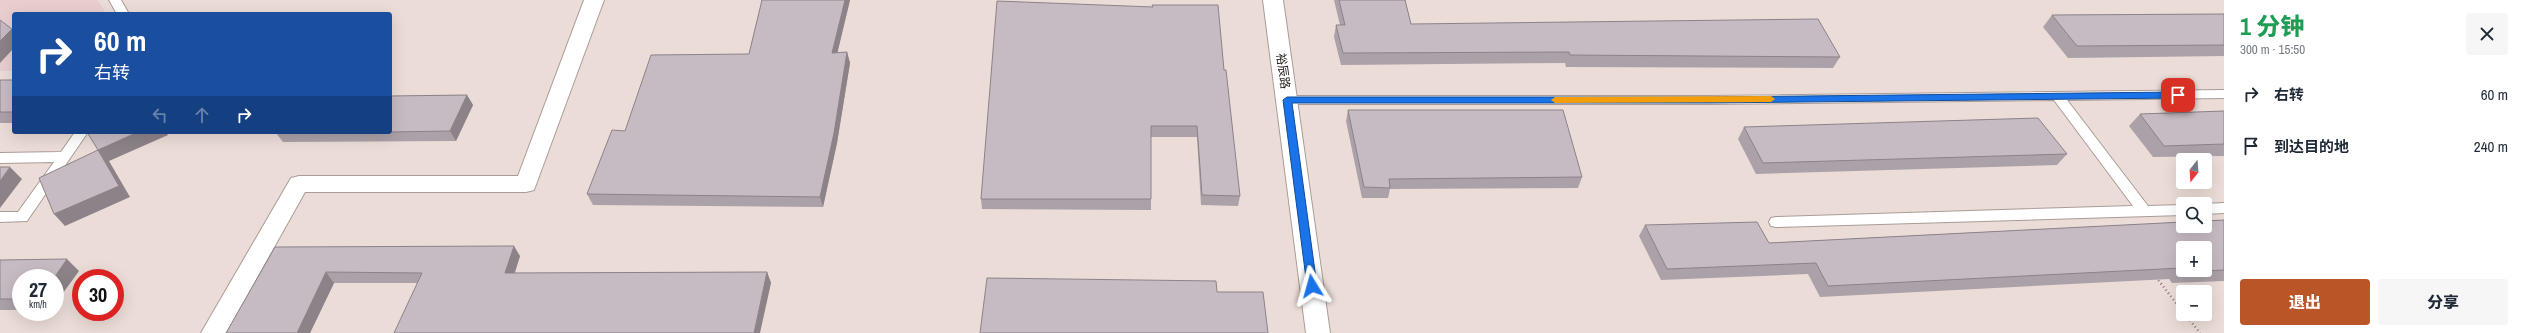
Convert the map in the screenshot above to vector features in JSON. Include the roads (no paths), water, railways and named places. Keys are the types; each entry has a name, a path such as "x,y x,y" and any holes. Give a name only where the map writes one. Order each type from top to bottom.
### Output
{"street":[{"path":"213,333 299,184 526,184 594,0"},
{"name":"裕辰路","path":"1273,0 1318,333"}],"lane":[{"path":"115,0 122,12"},
{"path":"1287,100 1710,100 2224,94"},
{"path":"2057,96 2144,211"},
{"path":"0,218 22,217 81,134"},
{"path":"0,158 65,157"},
{"path":"2212,209 2224,208"},
{"path":"1776,222 2176,210"}]}
